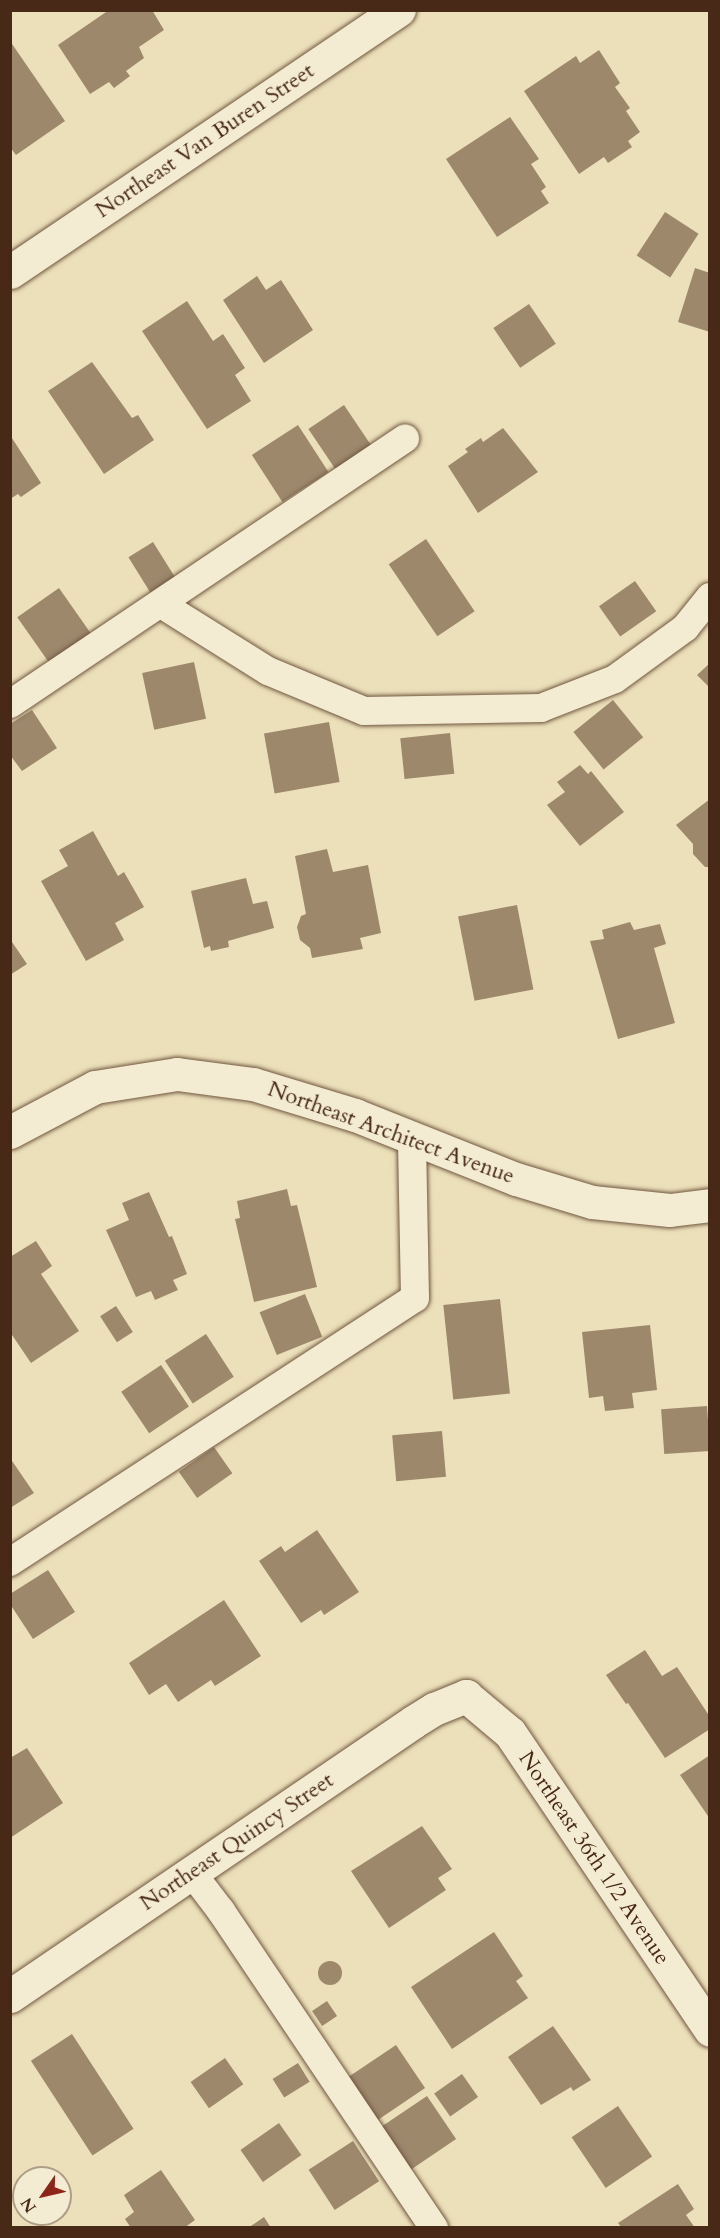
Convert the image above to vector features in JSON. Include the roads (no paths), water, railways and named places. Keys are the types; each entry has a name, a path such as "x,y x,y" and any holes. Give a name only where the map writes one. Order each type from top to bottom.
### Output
{"street":[{"name":"Northeast Van Buren Street","path":"10,272 399,10"},
{"name":"Northeast Architect Avenue","path":"10,1132 95,1086 177,1074 253,1084 354,1115 516,1179 592,1202 670,1210 710,1205"},
{"name":"Northeast Quincy Street","path":"10,1996 413,1722 434,1709 466,1696"},
{"name":"Northeast 36th 1/2 Avenue","path":"466,1696 510,1733 710,2030"}],"lane":[{"path":"10,704 405,439"},
{"path":"161,604 268,671 364,711 541,708 615,679 685,628 710,597"},
{"path":"10,1562 415,1298 412,1137"},
{"path":"192,1873 228,1921 434,2228"}]}
